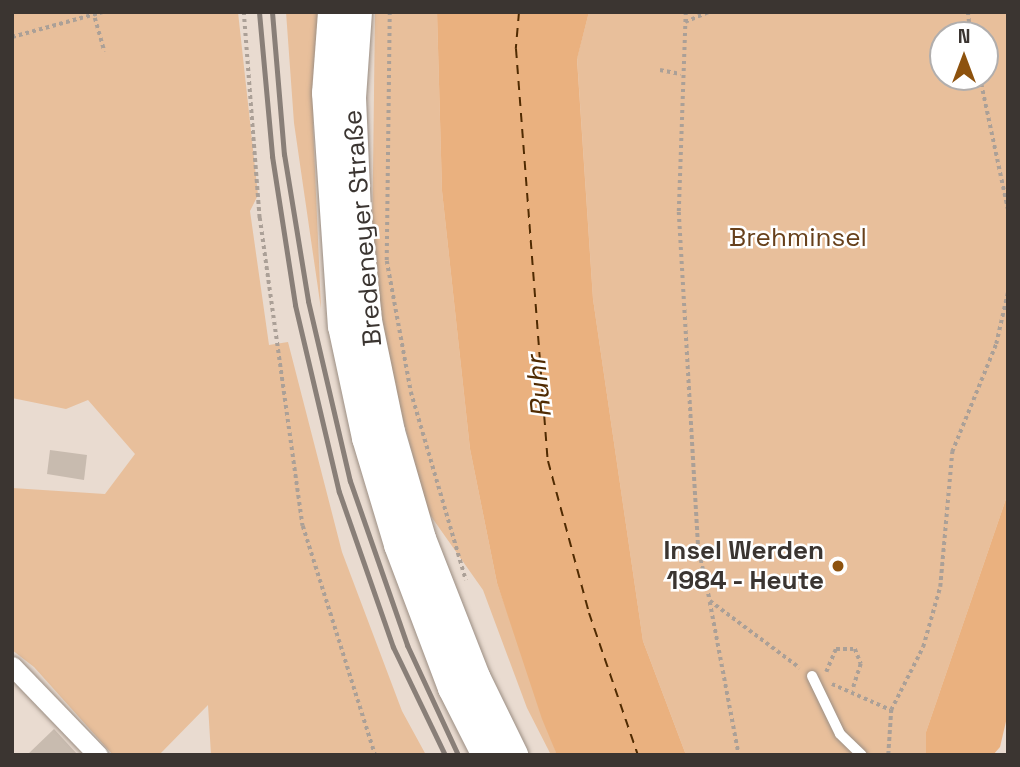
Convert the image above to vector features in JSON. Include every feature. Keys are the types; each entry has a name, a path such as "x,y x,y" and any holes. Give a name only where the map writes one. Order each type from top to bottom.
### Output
{"main road":[{"name":"Bredeneyer Straße","path":"333,12 327,93 343,326 367,438 399,545 453,688 487,755"},
{"name":"Bredeneyer Straße","path":"357,12 351,98 356,212 367,321 390,432 421,539 476,679 513,755"}],"street":[{"path":"12,666 98,755"}],"lane":[{"path":"812,676 840,734 862,755"}],"path":[{"path":"12,37 95,18 103,12"},
{"path":"244,12 260,218 303,526 374,755"},
{"path":"390,12 387,261 411,392 470,594"},
{"path":"686,12 681,74 679,212 691,477 738,755"},
{"path":"685,22 709,12"},
{"path":"95,18 105,52"},
{"path":"660,70 681,74"},
{"path":"983,91 1008,209"},
{"path":"888,755 891,710 932,620 940,587 952,452 996,344 1008,291"},
{"path":"710,601 812,676"},
{"path":"852,692 860,656 843,646 831,656 823,680 891,710"}],"green space":[{"path":"12,12 238,12 258,195 250,211 269,345 288,342 342,552 402,711 426,755 211,755 208,705 159,755 113,755 34,667 12,650 12,488 105,494 135,454 88,400 66,409 12,398"},
{"path":"286,12 320,12 313,124 321,309 294,123"},
{"path":"375,12 437,12 442,191 470,449 497,583 557,755 551,755 527,708 483,590 428,512 391,374 372,252"},
{"name":"Brehminsel","path":"589,12 1008,12 1008,493 926,732 926,755 686,755 643,641 593,299 577,58"}],"water":[{"name":"Ruhr","path":"437,12 589,12 577,59 593,299 643,641 686,755 557,755 542,719 497,583 470,449 442,191"},
{"path":"1008,493 1008,713 1000,747 993,755 926,755 926,732"}],"building":[{"path":"50,450 87,455 84,480 47,474"},
{"path":"54,729 78,755 27,755"}],"ferry route":[{"path":"519,12 516,49 548,461 589,613 638,755"}],"railway":[{"path":"259,12 272,156 295,305 339,492 393,647 445,755"},
{"path":"272,12 284,154 308,301 350,481 407,645 458,755"}],"place":[{"name":"Insel Werden 1984 - Heute","path":"838,566"}]}
